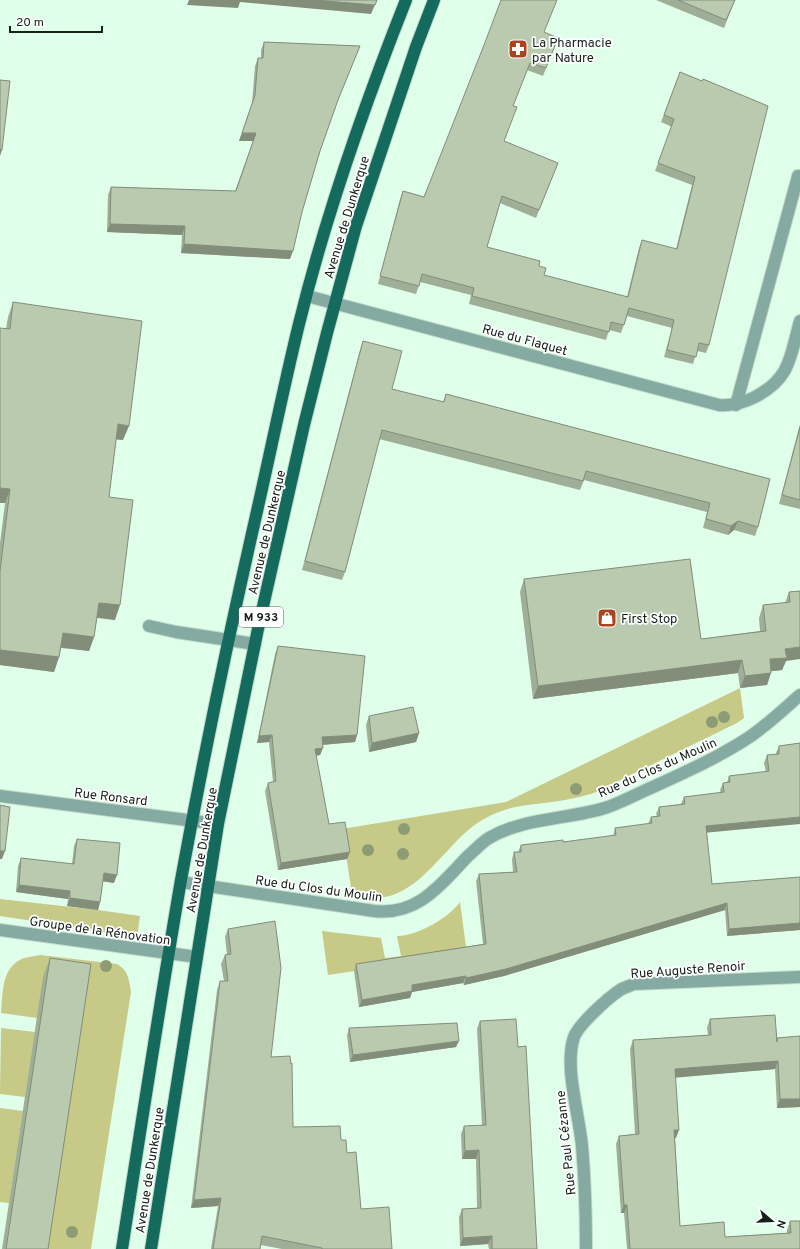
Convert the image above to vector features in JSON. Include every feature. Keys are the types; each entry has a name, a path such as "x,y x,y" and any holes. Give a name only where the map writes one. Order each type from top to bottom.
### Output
{"main road":[{"name":"Avenue de Dunkerque","path":"122,1249 169,953 192,820 228,640 287,377 307,296 333,206 359,124 406,0"},
{"name":"Avenue de Dunkerque","path":"151,1249 218,824 255,644 304,425 334,304 356,226 416,47 434,0"}],"street":[{"path":"736,405 798,176 800,176"},
{"name":"Rue du Flaquet","path":"307,296 719,405 736,405 748,401 773,386 781,378 788,364 800,321"},
{"path":"149,626 176,632 255,644"},
{"name":"Rue du Clos du Moulin","path":"181,882 374,911 387,912 401,910 413,906 425,898 483,842 499,832 516,826 608,806 688,771 734,747 752,735 800,695"},
{"name":"Rue Ronsard","path":"0,796 218,824"},
{"name":"Groupe de la Rénovation","path":"0,930 197,957"},
{"name":"Rue Auguste Renoir","path":"574,1036 609,998 622,989 634,984 800,977"},
{"name":"Rue Paul Cézanne","path":"574,1036 570,1066 582,1144 586,1249"}],"green space":[{"path":"740,688 744,718 737,723 594,793 565,800 525,805 503,810 489,816 462,836 421,877 398,893 385,897 352,894 342,829 506,802"},
{"path":"0,899 140,916 137,937 0,916"},
{"path":"460,902 467,954 328,975 322,931 381,938 385,958 401,956 397,936 414,933 432,925 441,920"},
{"path":"40,955 117,964 124,969 129,979 131,992 91,1249 43,1249 37,1018 1,1013 3,989 7,974 11,967 16,962 24,958"},
{"path":"1,1028 35,1032 25,1097 0,1094"},
{"path":"0,1108 23,1111 9,1203 0,1202"}],"building":[{"path":"313,0 377,0 375,5"},
{"path":"501,0 557,0 544,32 558,38 546,68 530,63 513,106 517,107 504,141 558,163 539,210 502,196 487,247 540,261 539,266 546,268 544,275 628,297 642,240 677,249 695,177 658,163 674,119 664,115 680,72 702,81 703,79 768,106 709,345 699,343 696,357 667,350 674,320 629,308 624,325 611,322 609,332 472,296 474,288 422,274 419,286 380,276 403,191 424,197"},
{"path":"678,0 735,0 726,20"},
{"path":"264,42 360,46 338,100 320,151 302,212 293,251 184,244 185,226 110,224 111,187 236,191 256,133 242,133 255,95 258,58 263,58"},
{"path":"0,80 10,81 2,150 0,149"},
{"path":"13,302 142,321 129,426 118,424 109,497 133,500 120,605 99,603 94,637 63,633 59,657 0,650 0,571 10,489 0,488 0,328 10,329"},
{"path":"363,341 402,351 392,389 444,402 446,394 770,479 758,527 738,521 731,526 706,519 710,503 586,471 583,481 382,430 345,572 305,561"},
{"path":"800,427 800,500 782,495"},
{"name":"First Stop","path":"690,559 701,639 766,631 763,605 790,602 789,592 800,591 800,647 785,649 787,658 770,659 771,673 745,676 742,660 538,686 524,579"},
{"path":"278,646 365,656 357,735 322,737 323,748 315,749 329,824 345,822 350,852 281,863 268,783 276,781 272,735 259,736"},
{"path":"413,707 419,733 372,743 369,716"},
{"path":"800,743 800,817 706,826 712,884 800,877 800,923 729,929 727,903 506,969 466,978 466,976 412,985 412,991 362,1000 356,964 486,944 479,874 517,872 514,852 521,852 521,845 563,840 563,842 616,835 615,828 652,823 651,817 660,816 659,807 685,804 684,797 724,792 723,783 730,782 729,776 769,771 767,755 779,754 779,746"},
{"path":"0,805 10,807 5,851 0,851"},
{"path":"77,839 120,843 117,875 104,873 100,902 70,898 70,891 19,885 21,858 74,864"},
{"path":"275,921 281,968 271,1057 290,1056 291,1064 292,1063 293,1127 340,1126 341,1140 346,1140 347,1153 356,1152 361,1209 389,1207 392,1249 322,1249 262,1236 260,1249 213,1249 221,1198 194,1200 220,981 228,981 225,955 231,954 228,929"},
{"path":"50,958 91,964 48,1249 6,1249"},
{"path":"775,1015 777,1042 777,1038 800,1036 800,1099 780,1099 778,1061 675,1069 679,1130 674,1130 680,1226 724,1222 725,1237 791,1233 790,1221 800,1221 800,1249 630,1249 627,1205 624,1205 619,1136 639,1134 633,1040 711,1035 710,1019"},
{"path":"516,1019 518,1047 526,1046 537,1249 492,1249 492,1236 463,1238 462,1209 481,1208 479,1150 465,1151 464,1126 486,1125 480,1021"},
{"path":"457,1023 459,1041 353,1055 349,1028"}],"place":[{"name":"La Pharmacie par Nature","path":"518,49"},
{"name":"First Stop","path":"607,618"}]}
